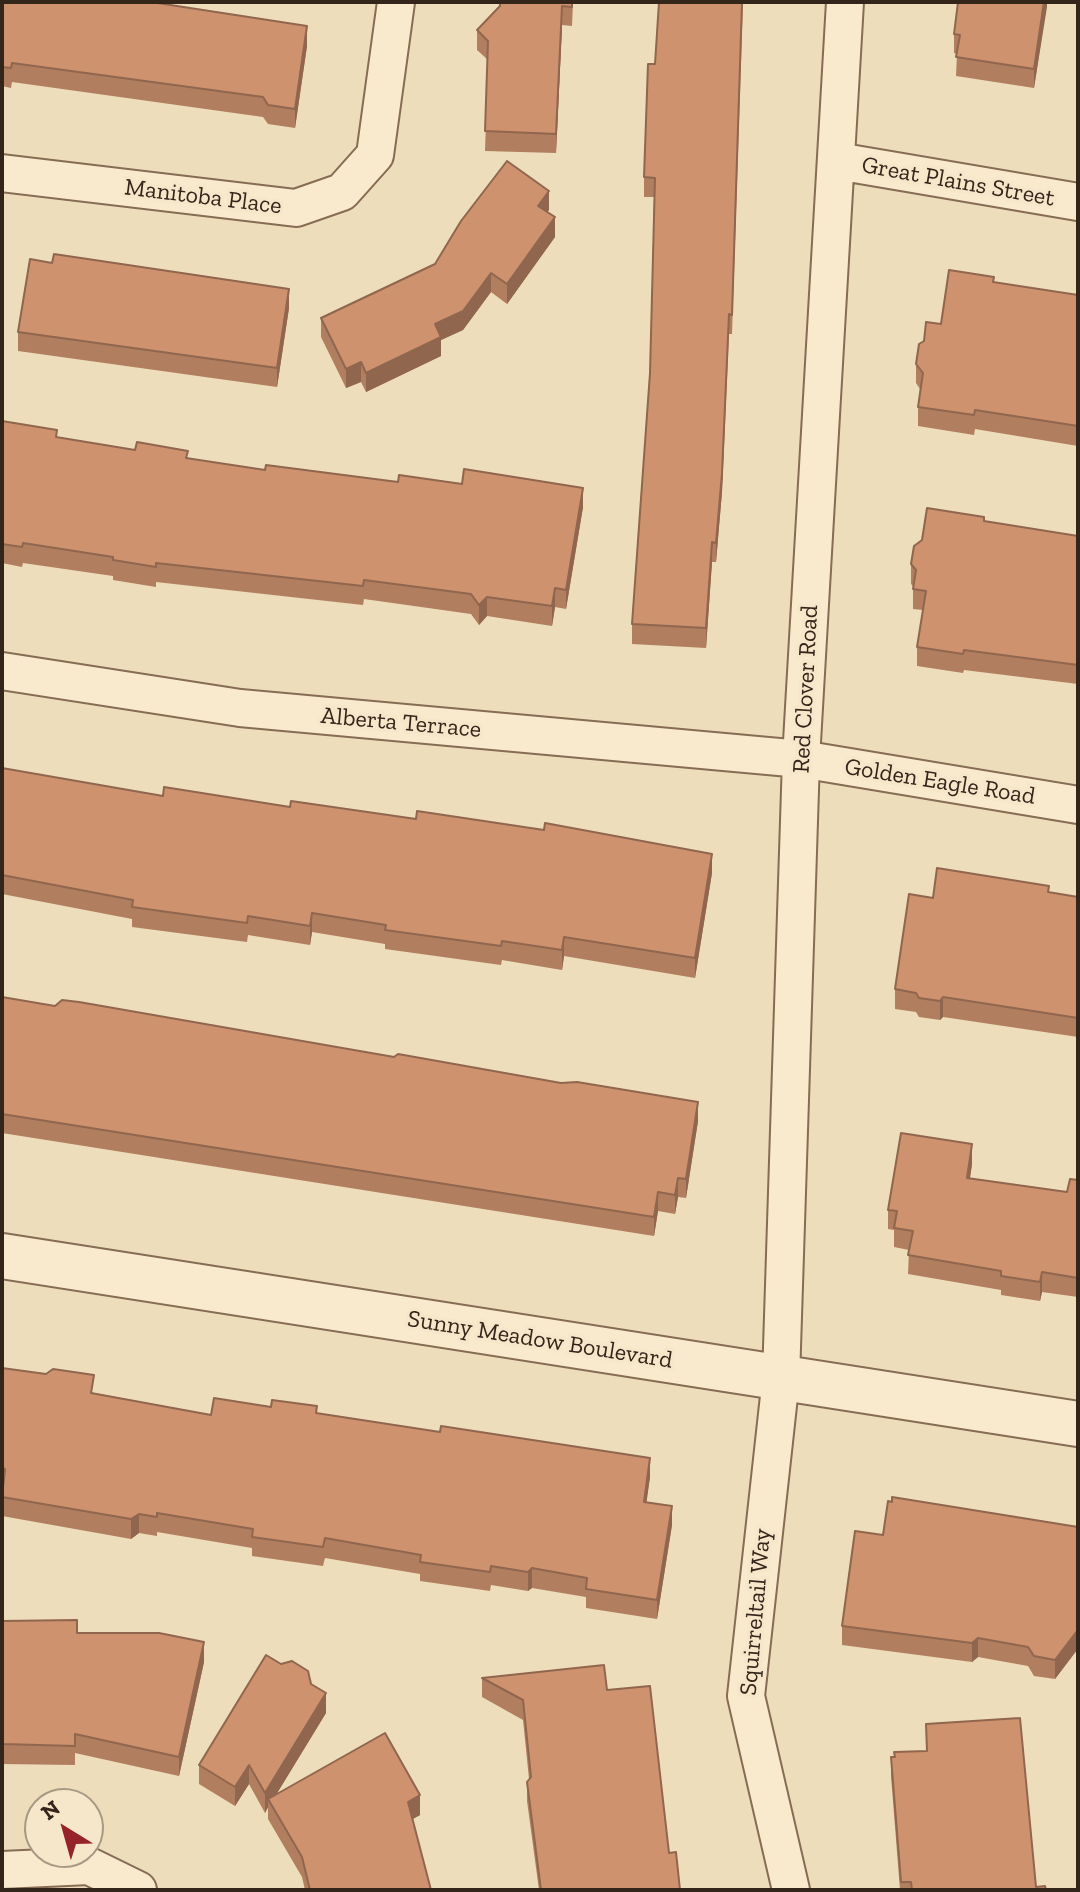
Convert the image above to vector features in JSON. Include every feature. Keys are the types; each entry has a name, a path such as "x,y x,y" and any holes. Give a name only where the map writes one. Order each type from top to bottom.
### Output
{"street":[{"name":"Manitoba Place","path":"2,173 296,208 342,192 375,155 396,2"},
{"name":"Red Clover Road","path":"781,1378 801,759 845,2"},
{"name":"Great Plains Street","path":"837,161 1078,202"},
{"name":"Alberta Terrace","path":"2,671 240,708 801,759"},
{"name":"Golden Eagle Road","path":"801,759 1078,805"},
{"name":"Sunny Meadow Boulevard","path":"2,1256 1078,1424"},
{"name":"Squirreltail Way","path":"781,1378 746,1696 791,1890"},
{"path":"2,1870 89,1866 138,1890"}],"building":[{"path":"2,2 151,2 307,26 295,109 268,105 263,97 12,63 11,68 2,67"},
{"path":"500,2 572,2 572,7 562,6 556,134 485,131 488,41 477,30 500,6"},
{"path":"659,2 742,2 732,315 729,314 722,473 716,543 712,542 706,628 632,624 650,373 655,178 644,177 648,64 655,64"},
{"path":"958,2 1044,2 1034,69 956,57 960,35 954,34"},
{"path":"507,161 549,191 538,206 555,217 507,284 491,273 463,311 435,324 441,337 366,373 361,362 346,369 321,318 435,264 461,221"},
{"path":"54,254 289,289 277,368 18,332 30,259 52,263"},
{"path":"949,270 994,277 993,282 1078,295 1078,426 975,410 974,415 918,407 923,373 916,364 919,344 924,341 926,322 941,324"},
{"path":"2,421 57,430 56,437 135,450 137,442 188,451 186,458 265,470 266,465 398,482 399,475 462,484 464,469 583,488 566,590 555,588 552,606 487,597 479,605 471,594 364,580 363,586 156,563 156,567 23,543 22,547 2,544"},
{"path":"927,508 1078,536 1078,665 917,647 926,591 913,589 916,570 911,564 914,546 922,540"},
{"path":"2,768 163,796 164,787 290,807 291,801 416,819 417,811 544,830 545,823 712,854 695,958 564,937 562,950 502,941 501,946 385,930 386,925 312,913 310,926 248,916 247,923 132,907 133,900 2,875"},
{"path":"937,868 1049,886 1048,892 1078,897 1078,1018 943,997 940,1001 919,998 916,993 895,989 909,894 933,898"},
{"path":"2,997 55,1006 62,1000 79,1002 394,1057 398,1054 561,1083 577,1082 698,1102 686,1179 678,1178 675,1195 658,1192 654,1217 2,1114"},
{"path":"901,1133 972,1144 967,1178 1067,1192 1070,1179 1078,1180 1078,1278 1042,1272 1040,1282 1001,1276 1001,1271 908,1255 913,1231 894,1228 897,1211 888,1210"},
{"path":"2,1368 46,1374 53,1369 94,1375 91,1393 211,1415 214,1398 271,1407 272,1400 317,1406 316,1413 440,1432 441,1426 650,1458 644,1502 672,1506 657,1600 586,1589 587,1578 532,1568 528,1572 491,1566 490,1572 420,1562 421,1555 325,1538 323,1547 252,1537 253,1529 157,1513 157,1517 139,1514 131,1519 2,1497 5,1469 2,1468"},
{"path":"892,1497 1078,1527 1078,1632 1055,1660 1034,1656 1028,1647 978,1638 972,1643 842,1626 855,1531 883,1535 888,1501 892,1502"},
{"path":"77,1620 77,1633 159,1633 204,1642 179,1757 75,1734 75,1746 2,1744 2,1621"},
{"path":"266,1655 281,1664 292,1661 308,1671 311,1684 326,1693 265,1793 249,1765 235,1787 199,1765"},
{"path":"604,1665 607,1690 650,1686 669,1853 676,1852 680,1890 541,1890 527,1782 531,1777 523,1700 482,1678"},
{"path":"1020,1718 1036,1887 1045,1886 1046,1890 912,1890 911,1882 901,1882 891,1757 895,1757 894,1752 927,1751 926,1724"},
{"path":"385,1733 420,1795 408,1802 431,1890 310,1890 302,1857 268,1799"}]}
